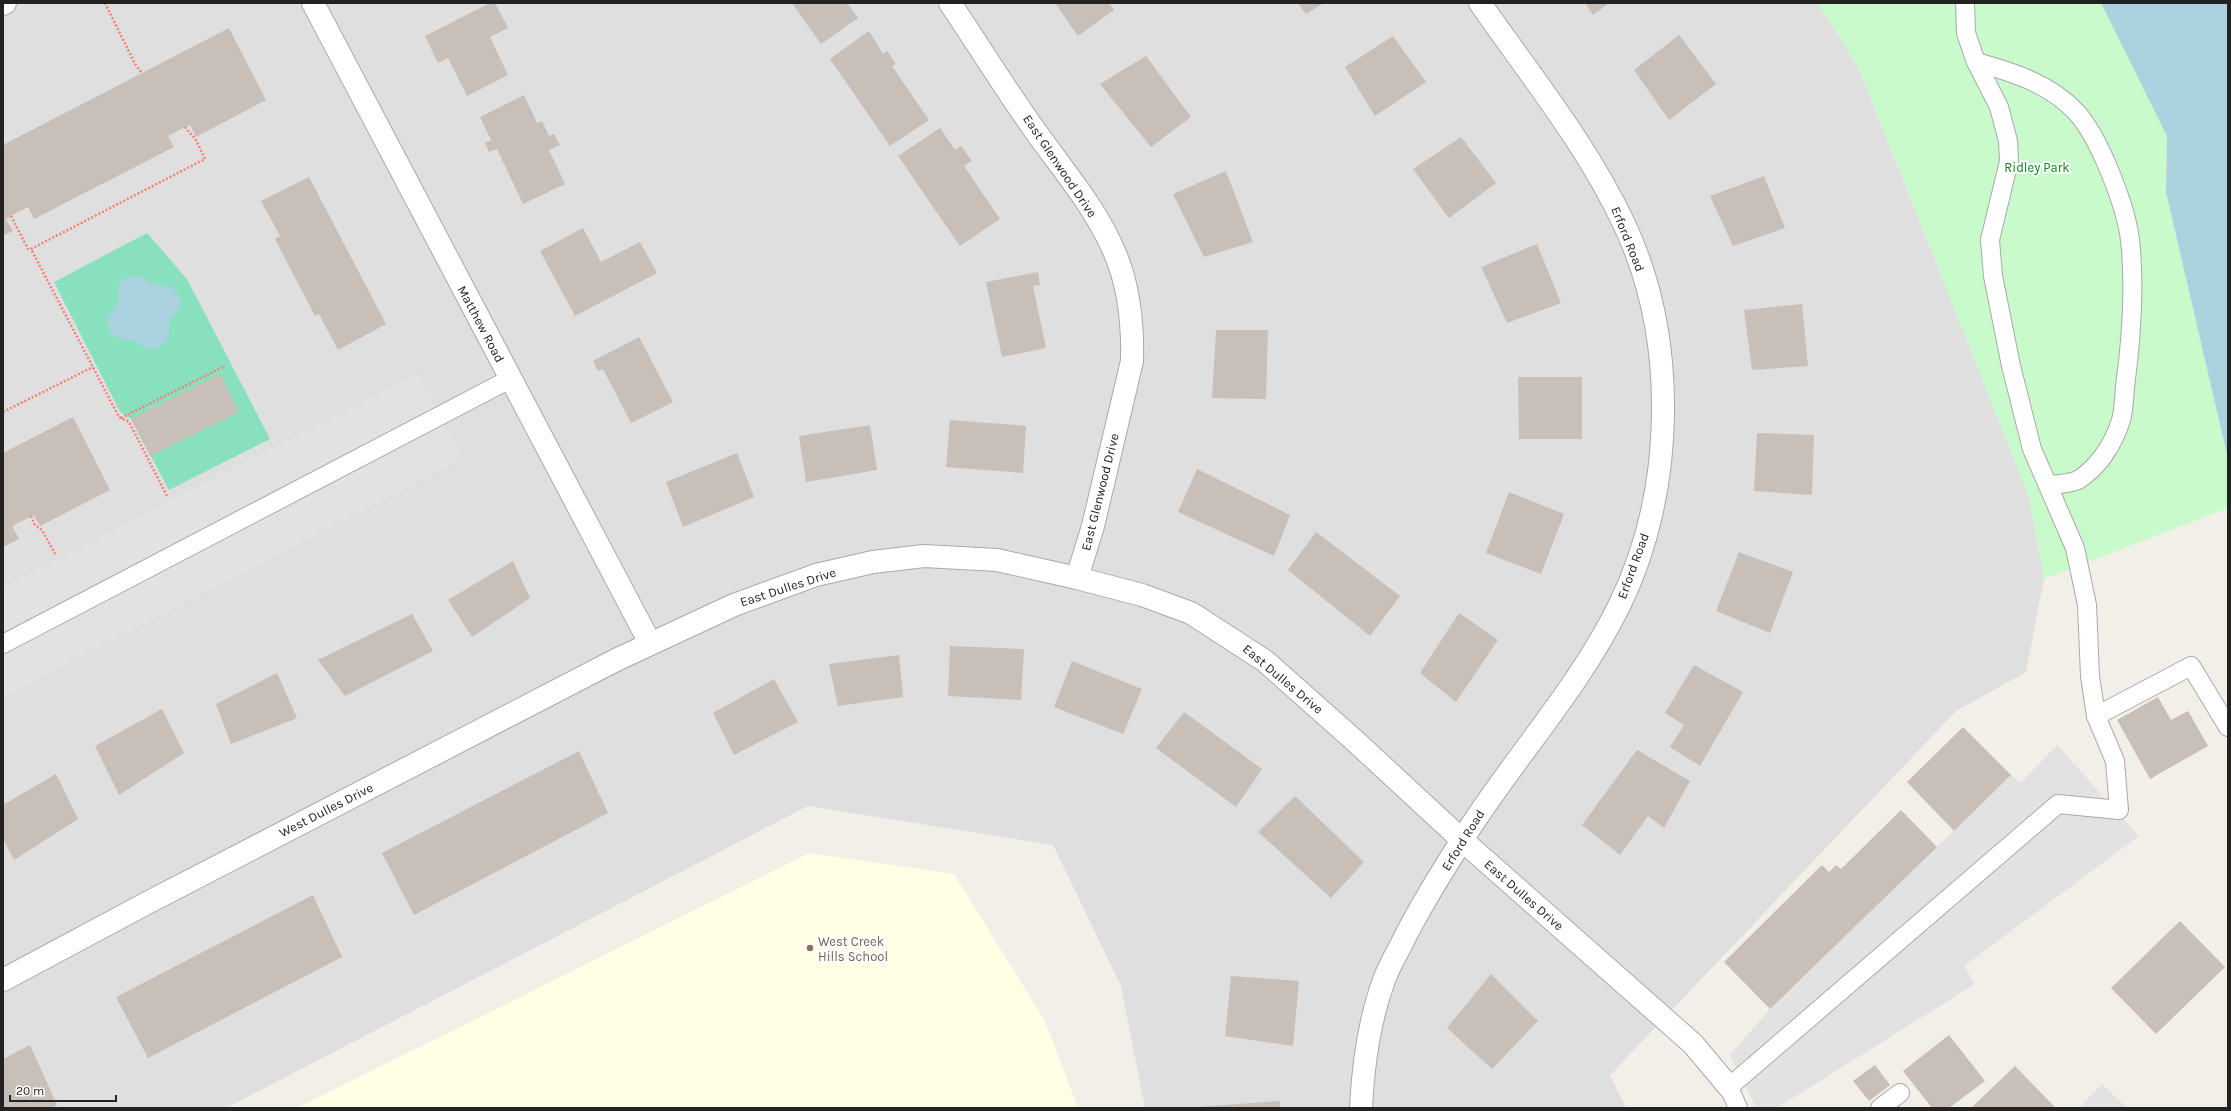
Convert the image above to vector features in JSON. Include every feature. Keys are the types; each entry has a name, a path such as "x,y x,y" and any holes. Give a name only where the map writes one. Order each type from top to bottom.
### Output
{"street":[{"name":"Matthew Road","path":"312,3 650,643"},
{"name":"East Glenwood Drive","path":"950,3 1035,132 1081,194 1114,251 1127,293 1133,337 1132,361 1093,526 1077,578"},
{"name":"Erford Road","path":"1362,1108 1363,1080 1371,1024 1384,978 1414,917 1462,840 1478,815 1544,725 1589,659 1620,603 1641,552 1656,492 1664,433 1661,362 1651,303 1638,256 1625,226 1575,139 1480,3"},
{"name":"East Dulles Drive","path":"650,643 734,605 816,575 873,562 924,556 998,560 1142,595 1191,613 1239,642 1265,661 1295,687 1462,840 1693,1044 1728,1087"},
{"name":"West Dulles Drive","path":"3,980 146,903 650,643"}],"lane":[{"path":"1738,1108 1728,1087 2058,804 2119,810 2115,760 2096,716 2090,676 2086,598 2075,548 2032,449 2011,366 1993,276 1990,240 2009,161 2008,141 1999,107 1976,62 1966,33 1965,3"},
{"path":"1976,62 2015,73 2049,90 2077,113 2100,146 2119,199 2130,239 2132,276 2128,364 2121,419 2111,444 2095,466 2076,481 2048,485"},
{"path":"3,644 510,379"},
{"path":"2096,716 2191,666 2228,727"},
{"path":"1880,1108 1900,1093"}],"path":[{"path":"105,3 135,64 142,73"},
{"path":"31,249 205,158 196,140 185,127"},
{"path":"11,216 28,249 31,249 121,419 128,422 167,496"},
{"path":"121,419 225,366"},
{"path":"3,412 93,367"},
{"path":"31,516 35,524 42,530 55,554"}],"shaded area":[{"path":"3,3 1818,3 1858,67 2029,497 2044,579 2026,672 1956,711 1630,1054 1610,1076 1626,1108 1145,1108 1121,986 1053,845 808,806 226,1108 3,1108"},
{"path":"418,373 463,459 3,697 3,587"},
{"path":"2057,745 2139,836 1964,966 1975,984 1777,1108 1756,1108 1730,1055 1770,1009 2011,775 2021,783"},
{"name":"West Creek Hills School","path":"809,853 954,874 1045,1021 1078,1108 297,1108"},
{"path":"2102,1084 2127,1108 2079,1108"}],"green space":[{"name":"Ridley Park","path":"1818,3 2101,3 2167,136 2166,191 2228,459 2228,508 2044,579 2029,497 1858,67"},
{"path":"147,233 187,279 270,439 169,490 131,419 120,412 54,282"}],"water":[{"path":"2101,3 2228,3 2228,459 2166,192 2167,136"},
{"path":"137,276 144,278 152,284 170,287 180,298 181,302 180,307 169,324 168,339 160,347 150,350 134,341 118,338 112,334 108,326 109,316 117,303 120,282"}],"building":[{"path":"490,3 495,3 508,28 490,37 508,75 467,96 448,58 438,63 425,36"},
{"path":"792,3 847,3 858,18 821,44"},
{"path":"1055,3 1109,3 1114,10 1078,36"},
{"path":"1298,3 1324,3 1306,14"},
{"path":"1585,3 1609,3 1593,15"},
{"path":"229,28 266,100 196,137 190,125 185,127 168,136 174,147 34,219 28,207 6,219 13,231 3,236 3,145"},
{"path":"869,31 883,54 887,51 896,64 892,66 929,120 890,146 830,59"},
{"path":"1679,35 1716,84 1669,120 1634,70"},
{"path":"1393,36 1426,82 1375,116 1345,67"},
{"path":"1146,56 1191,117 1151,147 1100,84"},
{"path":"524,95 537,123 542,121 549,136 554,134 560,145 549,150 565,184 523,204 497,149 489,152 485,143 491,140 480,117"},
{"path":"940,128 955,150 961,146 972,161 964,166 1000,219 960,246 898,156"},
{"path":"1461,137 1496,183 1449,218 1413,169"},
{"path":"1226,171 1253,242 1204,257 1173,194"},
{"path":"1764,176 1785,228 1733,246 1710,196"},
{"path":"309,177 386,324 338,350 319,314 315,316 275,239 280,236 261,201"},
{"path":"583,228 601,262 640,242 657,273 575,316 540,251"},
{"path":"1537,244 1561,303 1507,323 1481,267"},
{"path":"1038,272 1040,285 1033,286 1046,348 1002,357 986,282"},
{"path":"1802,304 1808,366 1752,370 1744,310"},
{"path":"1216,330 1268,330 1266,399 1212,398"},
{"path":"639,337 673,402 631,423 603,369 598,371 593,361"},
{"path":"220,374 239,412 150,456 131,419"},
{"path":"1518,377 1582,377 1582,439 1519,439"},
{"path":"73,417 110,490 40,526 34,515 12,526 19,539 3,547 3,453"},
{"path":"950,420 1026,426 1023,473 946,467"},
{"path":"870,425 877,470 806,482 799,436"},
{"path":"1757,433 1814,435 1812,495 1754,491"},
{"path":"737,453 754,497 683,527 666,482"},
{"path":"1197,469 1290,515 1274,556 1178,512"},
{"path":"1509,492 1564,514 1541,574 1486,553"},
{"path":"1316,532 1400,596 1370,636 1288,570"},
{"path":"1739,552 1793,572 1770,633 1716,611"},
{"path":"513,561 530,598 472,637 448,600"},
{"path":"1459,613 1498,640 1456,702 1420,673"},
{"path":"412,614 433,651 345,696 318,660"},
{"path":"950,646 1024,649 1021,700 948,696"},
{"path":"899,655 903,697 838,706 829,664"},
{"path":"1072,661 1142,689 1123,734 1054,707"},
{"path":"1694,665 1743,692 1700,766 1670,747 1684,725 1665,713"},
{"path":"277,673 297,718 231,744 216,704"},
{"path":"774,679 798,722 734,755 713,713"},
{"path":"2158,697 2171,720 2188,711 2208,746 2150,779 2117,720"},
{"path":"162,709 184,753 119,795 95,746"},
{"path":"1184,712 1262,769 1236,807 1156,748"},
{"path":"1963,727 2011,775 1954,831 1907,782"},
{"path":"1637,750 1690,781 1664,828 1648,816 1620,855 1582,825"},
{"path":"579,751 608,813 414,915 382,853"},
{"path":"56,774 78,819 14,860 3,839 3,805"},
{"path":"1295,796 1364,862 1331,898 1258,832"},
{"path":"1901,810 1937,847 1770,1009 1724,962 1822,865 1829,872 1836,865 1841,869"},
{"path":"313,895 342,957 148,1058 116,997"},
{"path":"2180,921 2225,967 2156,1034 2111,988"},
{"path":"1491,974 1538,1021 1492,1069 1447,1028"},
{"path":"1231,976 1299,981 1293,1046 1225,1036"},
{"path":"1949,1035 1985,1081 1949,1108 1932,1108 1903,1071"},
{"path":"30,1045 57,1105 51,1108 3,1108 3,1059"},
{"path":"1875,1065 1890,1085 1869,1101 1853,1081"},
{"path":"2015,1066 2056,1108 1971,1108"},
{"path":"1280,1101 1280,1108 1198,1108 1198,1107"}],"place":[{"name":"West Creek Hills School","path":"810,948"}]}
